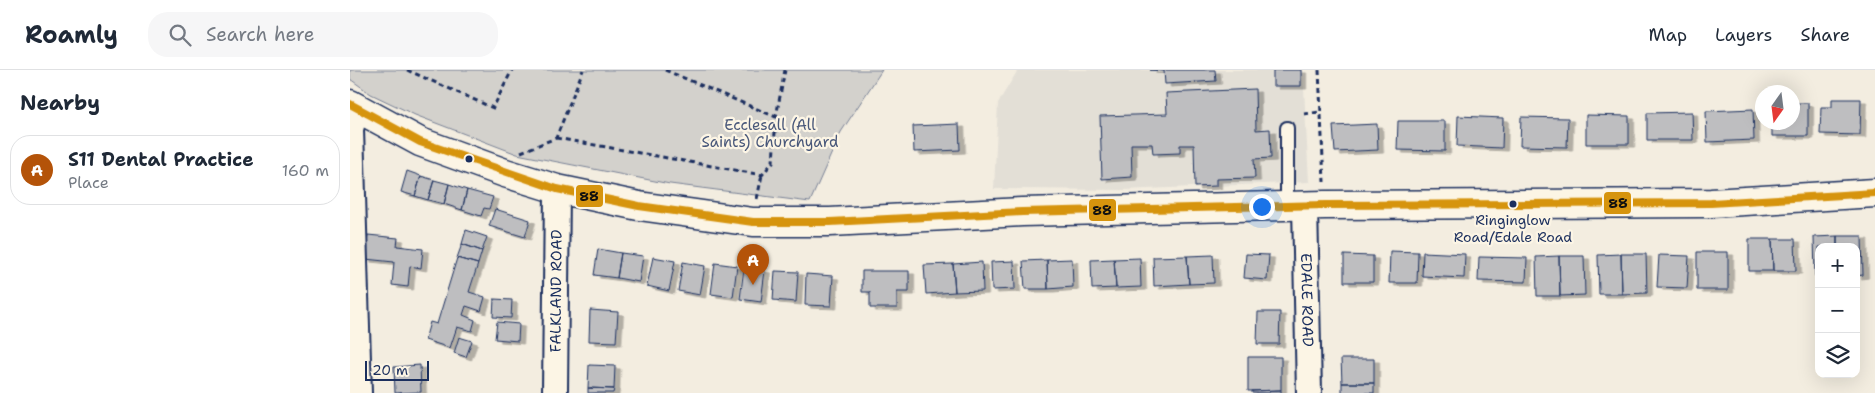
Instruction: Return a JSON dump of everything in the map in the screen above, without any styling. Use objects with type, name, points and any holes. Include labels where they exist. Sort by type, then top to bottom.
[{"type":"street","points":[[359,393],[351,129],[354,106],[420,142],[505,173],[558,189],[639,206],[753,222],[830,222],[1022,212],[1306,206],[1711,203],[1875,193]]},
{"type":"street","name":"FALKLAND ROAD","points":[[555,393],[558,189]]},
{"type":"street","name":"EDALE ROAD","points":[[1306,206],[1310,393]]},
{"type":"lane","points":[[1287,128],[1306,206]]},
{"type":"path","points":[[407,70],[493,108],[512,70]]},
{"type":"path","points":[[556,138],[583,70]]},
{"type":"path","points":[[665,70],[776,117]]},
{"type":"path","points":[[505,173],[517,154],[556,138],[762,175],[773,162],[776,117],[785,70]]},
{"type":"path","points":[[1306,206],[1320,112],[1319,70]]},
{"type":"path","points":[[1304,114],[1320,112]]},
{"type":"shaded area","points":[[1018,70],[1303,70],[1309,182],[1124,190],[994,189],[998,103]]},
{"type":"green space","name":"Ecclesall (All Saints) Churchyard","points":[[350,70],[882,70],[841,132],[810,202],[670,184],[517,154],[415,115],[371,94],[350,79]]},
{"type":"building","points":[[1150,70],[1215,70],[1216,81],[1165,84],[1164,71]]},
{"type":"building","points":[[1273,70],[1301,70],[1301,86],[1273,86]]},
{"type":"building","points":[[1255,89],[1256,130],[1270,129],[1271,158],[1254,159],[1255,178],[1216,179],[1216,186],[1195,187],[1194,145],[1180,145],[1180,153],[1153,154],[1152,144],[1131,144],[1132,177],[1102,179],[1100,116],[1167,114],[1166,93]]},
{"type":"building","points":[[1832,99],[1861,99],[1860,135],[1820,134],[1821,107],[1832,107]]},
{"type":"building","points":[[1800,103],[1808,103],[1808,136],[1772,136],[1772,130],[1800,130]]},
{"type":"building","points":[[1753,109],[1754,140],[1707,142],[1706,111]]},
{"type":"building","points":[[1692,112],[1693,140],[1647,140],[1647,113]]},
{"type":"building","points":[[1586,115],[1629,116],[1629,144],[1586,144]]},
{"type":"building","points":[[1458,116],[1503,118],[1502,148],[1457,146]]},
{"type":"building","points":[[1521,117],[1568,118],[1567,147],[1520,146]]},
{"type":"building","points":[[1398,121],[1445,121],[1445,151],[1397,150]]},
{"type":"building","points":[[959,124],[960,150],[914,152],[913,126]]},
{"type":"building","points":[[1377,124],[1378,150],[1335,152],[1333,126]]},
{"type":"building","points":[[407,171],[421,176],[415,196],[401,192]]},
{"type":"building","points":[[421,176],[434,180],[428,200],[415,196]]},
{"type":"building","points":[[434,180],[449,184],[444,204],[428,200]]},
{"type":"building","points":[[449,184],[467,190],[462,210],[444,204]]},
{"type":"building","points":[[467,190],[493,197],[489,209],[484,208],[481,216],[462,210]]},
{"type":"building","points":[[495,209],[530,220],[525,237],[489,226]]},
{"type":"building","points":[[466,230],[487,237],[482,251],[462,244]]},
{"type":"building","points":[[368,235],[398,238],[397,246],[423,249],[421,268],[410,266],[408,287],[392,285],[394,262],[365,259]]},
{"type":"building","points":[[1837,236],[1837,243],[1815,243],[1815,276],[1814,237]]},
{"type":"building","points":[[1837,236],[1862,236],[1863,275],[1860,275],[1860,243],[1837,243]]},
{"type":"building","points":[[1749,239],[1772,239],[1773,271],[1749,271]]},
{"type":"building","points":[[1772,239],[1795,239],[1796,271],[1773,271]]},
{"type":"building","points":[[462,244],[482,251],[478,264],[457,258]]},
{"type":"building","points":[[598,249],[621,253],[617,278],[594,275]]},
{"type":"building","points":[[1390,251],[1418,252],[1417,283],[1389,283]]},
{"type":"building","points":[[1423,252],[1465,254],[1464,278],[1422,276]]},
{"type":"building","points":[[1697,252],[1728,252],[1728,290],[1697,290]]},
{"type":"building","points":[[621,253],[643,256],[639,282],[617,278]]},
{"type":"building","points":[[1246,254],[1269,255],[1267,280],[1244,278]]},
{"type":"building","points":[[1621,254],[1646,254],[1647,293],[1622,294]]},
{"type":"building","points":[[1621,254],[1622,294],[1599,294],[1598,255]]},
{"type":"building","points":[[1213,255],[1214,283],[1189,284],[1187,256]]},
{"type":"building","points":[[1344,255],[1373,256],[1373,282],[1344,282]]},
{"type":"building","points":[[1659,255],[1689,256],[1687,288],[1657,287]]},
{"type":"building","points":[[1187,256],[1189,284],[1154,286],[1153,257]]},
{"type":"building","points":[[1559,256],[1560,296],[1537,296],[1536,257]]},
{"type":"building","points":[[1559,256],[1584,256],[1585,295],[1560,296]]},
{"type":"building","points":[[653,257],[675,261],[669,291],[647,286]]},
{"type":"building","points":[[1479,257],[1527,258],[1526,282],[1478,281]]},
{"type":"building","points":[[457,258],[478,264],[469,292],[485,297],[481,311],[466,306],[463,315],[475,320],[472,331],[457,327],[450,348],[425,340],[430,322],[437,324]]},
{"type":"building","points":[[1140,258],[1141,287],[1116,288],[1114,259]]},
{"type":"building","points":[[1072,259],[1073,287],[1048,289],[1047,260]]},
{"type":"building","points":[[1114,259],[1116,288],[1092,289],[1091,260]]},
{"type":"building","points":[[1047,260],[1048,289],[1025,289],[1023,261]]},
{"type":"building","points":[[1014,261],[1015,289],[992,290],[991,262]]},
{"type":"building","points":[[683,262],[705,266],[700,295],[678,291]]},
{"type":"building","points":[[982,262],[983,291],[955,292],[953,264]]},
{"type":"building","points":[[715,263],[737,266],[733,297],[711,294]]},
{"type":"building","points":[[953,264],[955,292],[926,294],[924,265]]},
{"type":"building","points":[[744,268],[765,270],[761,302],[740,299]]},
{"type":"building","points":[[775,271],[798,272],[796,302],[773,300]]},
{"type":"building","points":[[862,271],[909,271],[909,292],[897,292],[897,308],[870,308],[870,292],[862,292]]},
{"type":"building","points":[[806,274],[833,276],[831,306],[805,305]]},
{"type":"building","points":[[494,299],[512,300],[511,318],[493,317]]},
{"type":"building","points":[[590,310],[618,312],[616,342],[589,341]]},
{"type":"building","points":[[1258,312],[1280,312],[1279,344],[1257,344]]},
{"type":"building","points":[[497,322],[519,324],[518,341],[495,339]]},
{"type":"building","points":[[459,337],[472,341],[466,357],[454,353]]},
{"type":"building","points":[[1248,357],[1281,357],[1281,390],[1248,391]]},
{"type":"building","points":[[1341,359],[1374,359],[1374,383],[1342,383]]},
{"type":"building","points":[[420,365],[421,392],[395,393],[394,367]]},
{"type":"building","points":[[589,365],[615,366],[614,389],[588,388]]},
{"type":"building","points":[[1342,383],[1374,383],[1374,393],[1342,393]]},
{"type":"building","points":[[588,388],[614,389],[613,393],[588,393]]},
{"type":"building","points":[[1281,390],[1281,393],[1252,393],[1252,391]]},
{"type":"transit line","name":"88","points":[[350,104],[420,142],[557,189],[639,206],[753,222],[830,222],[1022,212],[1325,205],[1711,203],[1875,193]]},
{"type":"place","name":"Ringinglow Road/Edale Road","points":[[1513,204]]},
{"type":"place","name":"S11 Dental Practice","points":[[753,285]]}]
